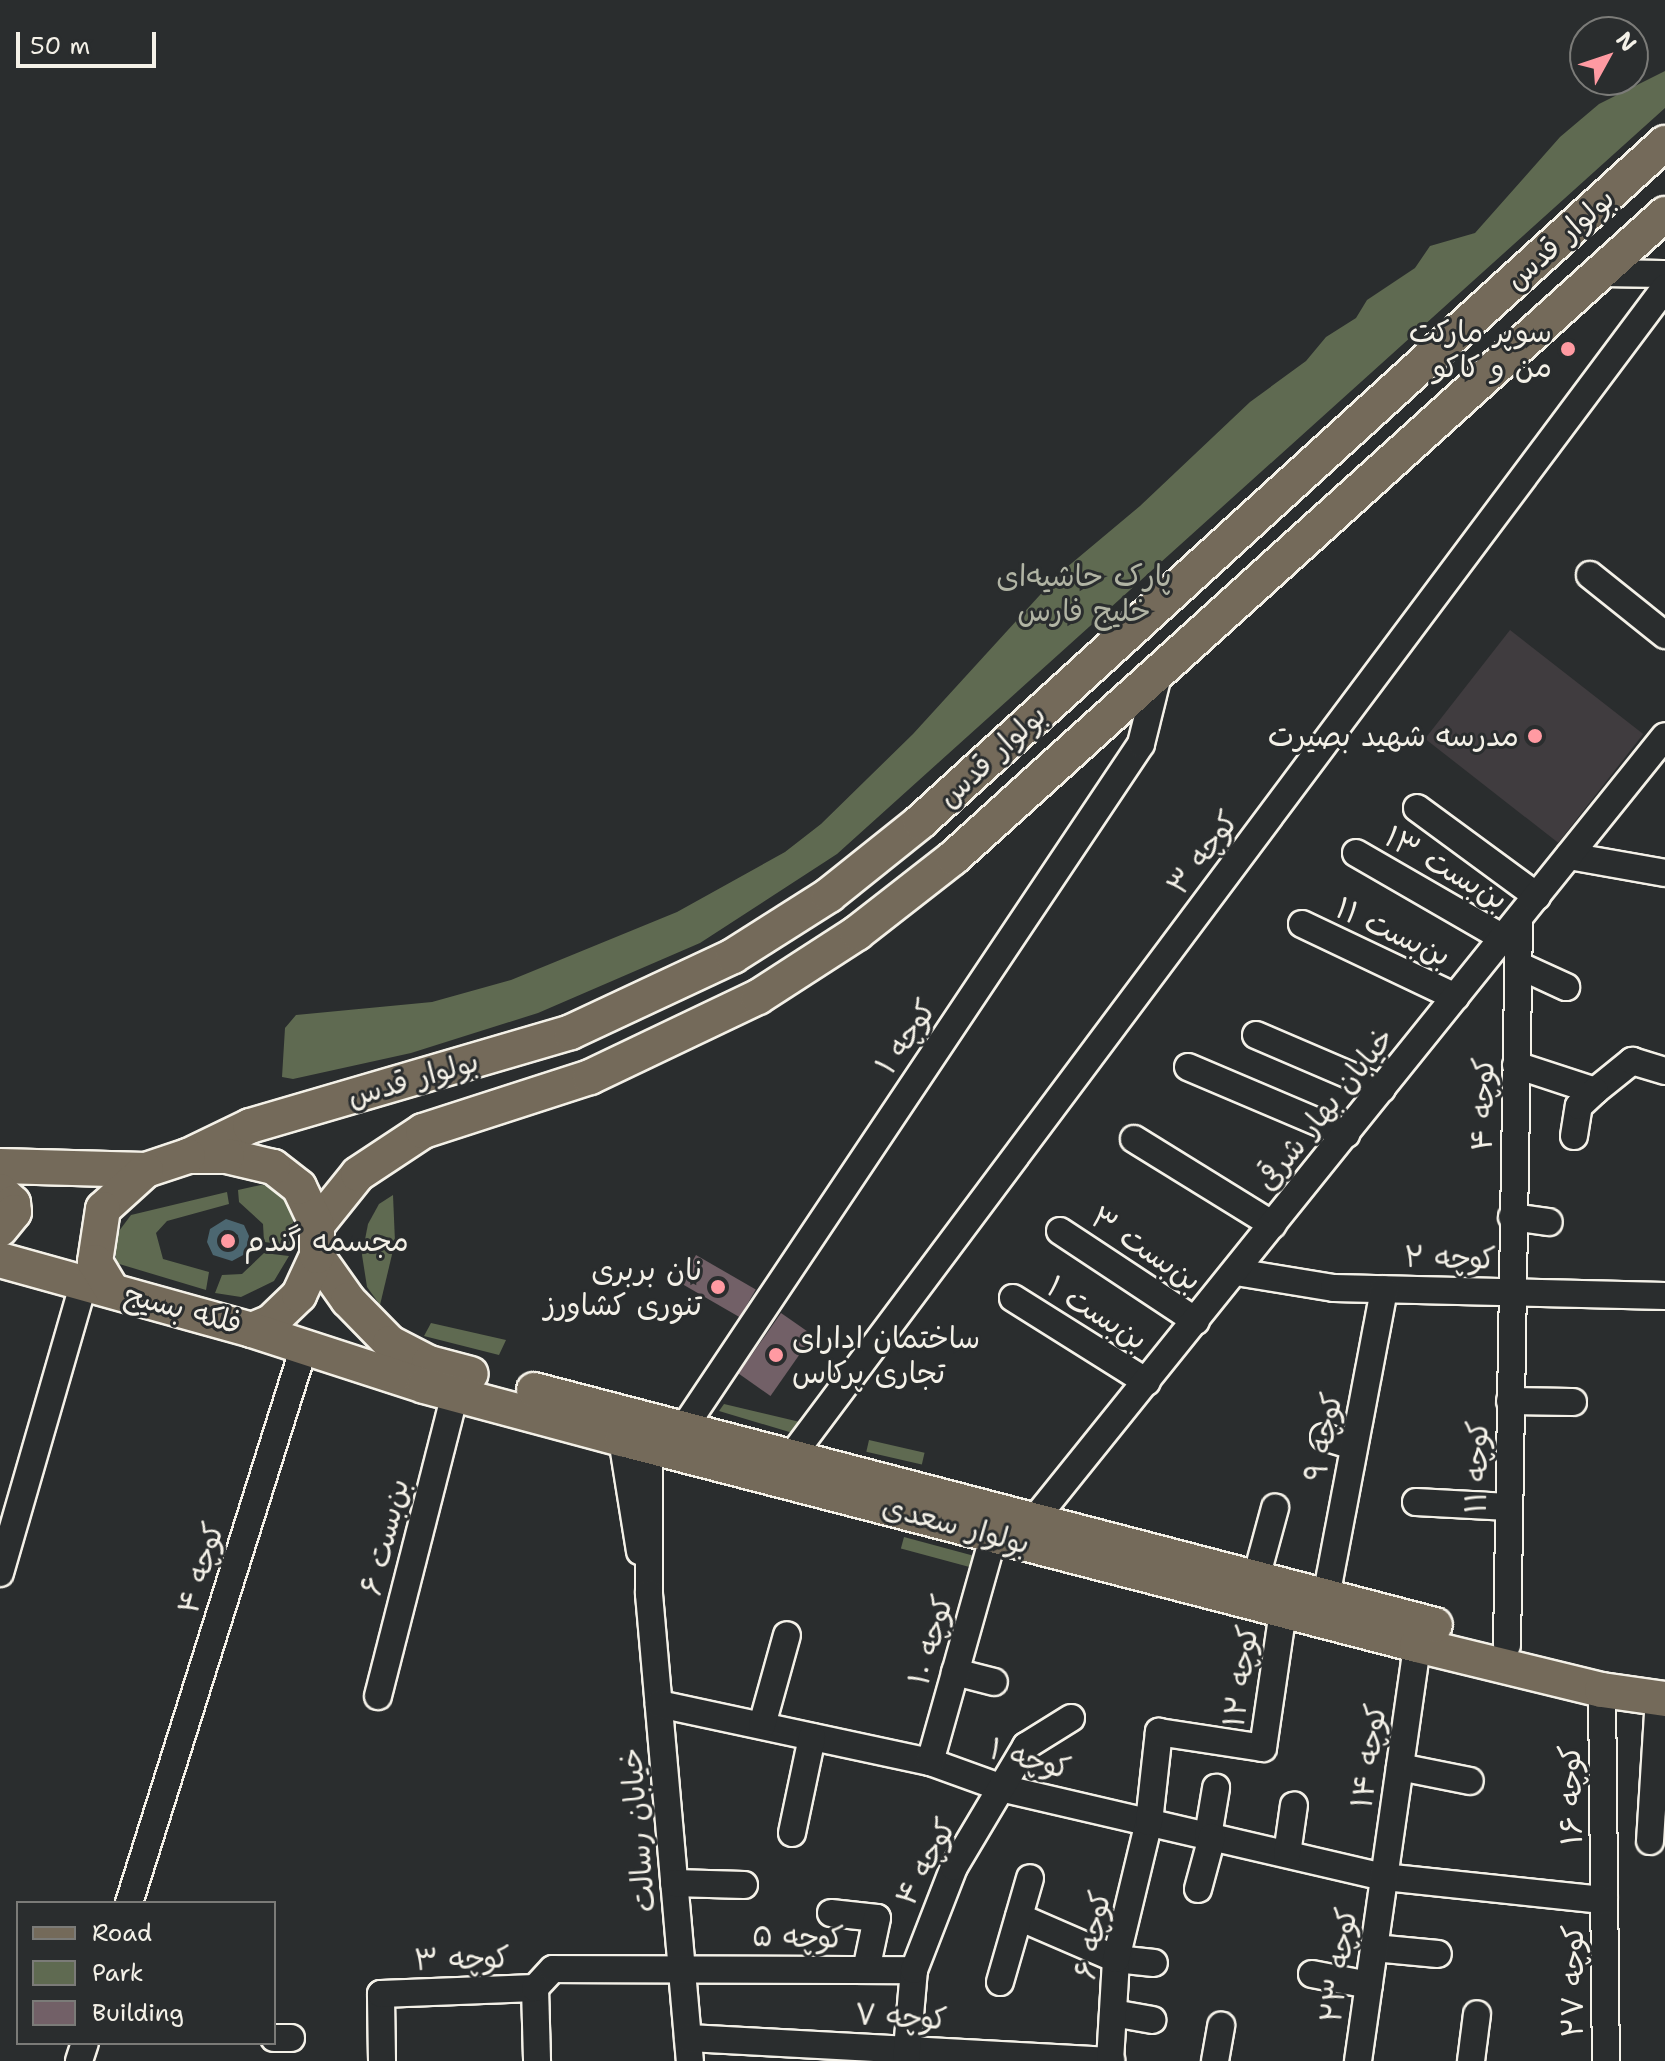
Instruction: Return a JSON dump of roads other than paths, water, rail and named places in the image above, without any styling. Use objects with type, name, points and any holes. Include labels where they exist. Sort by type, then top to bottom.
[{"type":"main road","name":"بولوار قدس","points":[[188,1156],[250,1126],[571,1032],[733,956],[829,895],[920,822],[1665,143]]},
{"type":"main road","name":"بولوار قدس","points":[[317,1240],[358,1174],[423,1131],[590,1077],[758,997],[857,933],[953,858],[1665,214]]},
{"type":"main road","name":"فلکه بسیج","points":[[188,1156],[227,1156],[273,1167],[299,1187],[317,1240],[299,1295],[271,1322],[252,1330],[97,1286],[95,1262],[103,1209],[146,1170],[188,1156]]},
{"type":"main road","points":[[0,1166],[146,1170]]},
{"type":"main road","points":[[0,1191],[13,1203],[14,1212],[0,1229]]},
{"type":"main road","name":"بولوار سعدی","points":[[317,1240],[348,1300],[390,1343],[429,1363],[1256,1578],[1600,1670],[1663,1692]]},
{"type":"main road","points":[[0,1260],[97,1286]]},
{"type":"main road","name":"بولوار سعدی","points":[[252,1330],[455,1394],[1283,1611],[1602,1690],[1663,1692]]},
{"type":"street","points":[[1600,273],[1665,274]]},
{"type":"street","name":"کوچه ۳","points":[[791,1457],[1665,288]]},
{"type":"street","points":[[1590,575],[1665,635]]},
{"type":"street","name":"کوچه ۱","points":[[683,1429],[1141,744],[1159,671]]},
{"type":"street","name":"خیابان بهار شرقی","points":[[1034,1520],[1569,856],[1661,747]]},
{"type":"street","points":[[1417,808],[1537,896]]},
{"type":"street","name":"بن‌بست ۱۳","points":[[1356,853],[1511,928]]},
{"type":"street","points":[[1569,856],[1665,873]]},
{"type":"street","name":"بن‌بست ۱۱","points":[[1302,924],[1456,997]]},
{"type":"street","name":"کوچه ۴","points":[[1511,928],[1518,965],[1511,1291]]},
{"type":"street","points":[[1518,965],[1566,987]]},
{"type":"street","points":[[1256,1035],[1382,1089]]},
{"type":"street","points":[[1574,1136],[1579,1106],[1632,1061],[1665,1071]]},
{"type":"street","points":[[1516,1065],[1595,1091]]},
{"type":"street","points":[[1188,1067],[1346,1134]]},
{"type":"street","points":[[1134,1139],[1273,1225]]},
{"type":"street","points":[[1512,1217],[1549,1222]]},
{"type":"street","name":"بن‌بست ۳","points":[[1060,1231],[1196,1321]]},
{"type":"street","name":"کوچه ۲","points":[[1236,1272],[1334,1288],[1665,1296]]},
{"type":"street","points":[[0,1573],[97,1286]]},
{"type":"street","name":"کوچه ۹","points":[[1326,1597],[1384,1289]]},
{"type":"street","name":"کوچه ۱۱","points":[[1507,1645],[1511,1291]]},
{"type":"street","name":"بن‌بست ۱","points":[[1013,1298],[1147,1382]]},
{"type":"street","name":"کوچه ۴","points":[[130,1901],[304,1347]]},
{"type":"street","name":"بن‌بست ۶","points":[[378,1696],[455,1394]]},
{"type":"street","points":[[1510,1401],[1573,1402]]},
{"type":"street","points":[[1324,1437],[1354,1446]]},
{"type":"street","name":"خیابان رسالت","points":[[635,1442],[630,1512],[649,1594],[689,2049]]},
{"type":"street","points":[[1416,1502],[1509,1507]]},
{"type":"street","points":[[1256,1578],[1275,1508]]},
{"type":"street","name":"کوچه ۱۰","points":[[930,1762],[994,1534]]},
{"type":"street","name":"کوچه ۱۲","points":[[1149,1822],[1159,1732],[1263,1748],[1283,1611]]},
{"type":"street","points":[[762,1725],[787,1635]]},
{"type":"street","name":"کوچه ۱۴","points":[[1384,1877],[1417,1645]]},
{"type":"street","points":[[955,1672],[994,1682]]},
{"type":"street","name":"کوچه ۱۶","points":[[1602,1690],[1604,1900]]},
{"type":"street","points":[[1650,1841],[1663,1692]]},
{"type":"street","name":"کوچه ۱","points":[[659,1704],[930,1762],[1005,1789],[1384,1877],[1604,1900]]},
{"type":"street","name":"کوچه ۴","points":[[907,2055],[914,1970],[954,1867],[1005,1789],[1026,1746],[1071,1718]]},
{"type":"street","points":[[792,1833],[812,1737]]},
{"type":"street","points":[[1400,1767],[1470,1781]]},
{"type":"street","points":[[1198,1889],[1210,1836],[1216,1788]]},
{"type":"street","points":[[1287,1854],[1294,1805]]},
{"type":"street","name":"کوچه ۶","points":[[1110,2061],[1116,1959],[1149,1822]]},
{"type":"street","name":"کوچه ۲۳","points":[[1358,2061],[1384,1877]]},
{"type":"street","points":[[1000,1982],[1030,1878]]},
{"type":"street","points":[[674,1883],[744,1885]]},
{"type":"street","name":"کوچه ۲۷","points":[[1604,1900],[1606,2061]]},
{"type":"street","points":[[831,1913],[877,1918],[866,1970]]},
{"type":"street","points":[[1019,1917],[1116,1959],[1154,1963]]},
{"type":"street","points":[[1374,1948],[1438,1954]]},
{"type":"street","name":"کوچه ۳","points":[[382,2061],[381,1994],[535,1988],[553,1969],[682,1968]]},
{"type":"street","name":"کوچه ۵","points":[[682,1968],[914,1970]]},
{"type":"street","points":[[1312,1974],[1369,1985]]},
{"type":"street","points":[[535,1988],[537,2061]]},
{"type":"street","points":[[1113,2013],[1152,2020]]},
{"type":"street","points":[[1471,2061],[1477,2014]]},
{"type":"street","points":[[1215,2061],[1221,2026]]},
{"type":"street","name":"کوچه ۷","points":[[689,2049],[1110,2061]]},
{"type":"water","points":[[226,1219],[244,1225],[249,1236],[245,1254],[232,1261],[213,1255],[207,1242],[210,1229]],"holes":[[[224,1230],[238,1235],[234,1250],[218,1245]]]},
{"type":"place","name":"سوپر مارکت من و کاکو","points":[[1568,349]]},
{"type":"place","name":"مدرسه شهید بصیرت","points":[[1535,736]]},
{"type":"place","name":"مجسمه گندم","points":[[228,1241]]},
{"type":"place","name":"نان بربری تنوری کشاورز","points":[[718,1287]]},
{"type":"place","name":"ساختمان ادارای تجاری پرکاس","points":[[776,1355]]},
{"type":"park label","name":"پارک حاشیه‌ای خلیج فارس","points":[[1084,593]]}]
